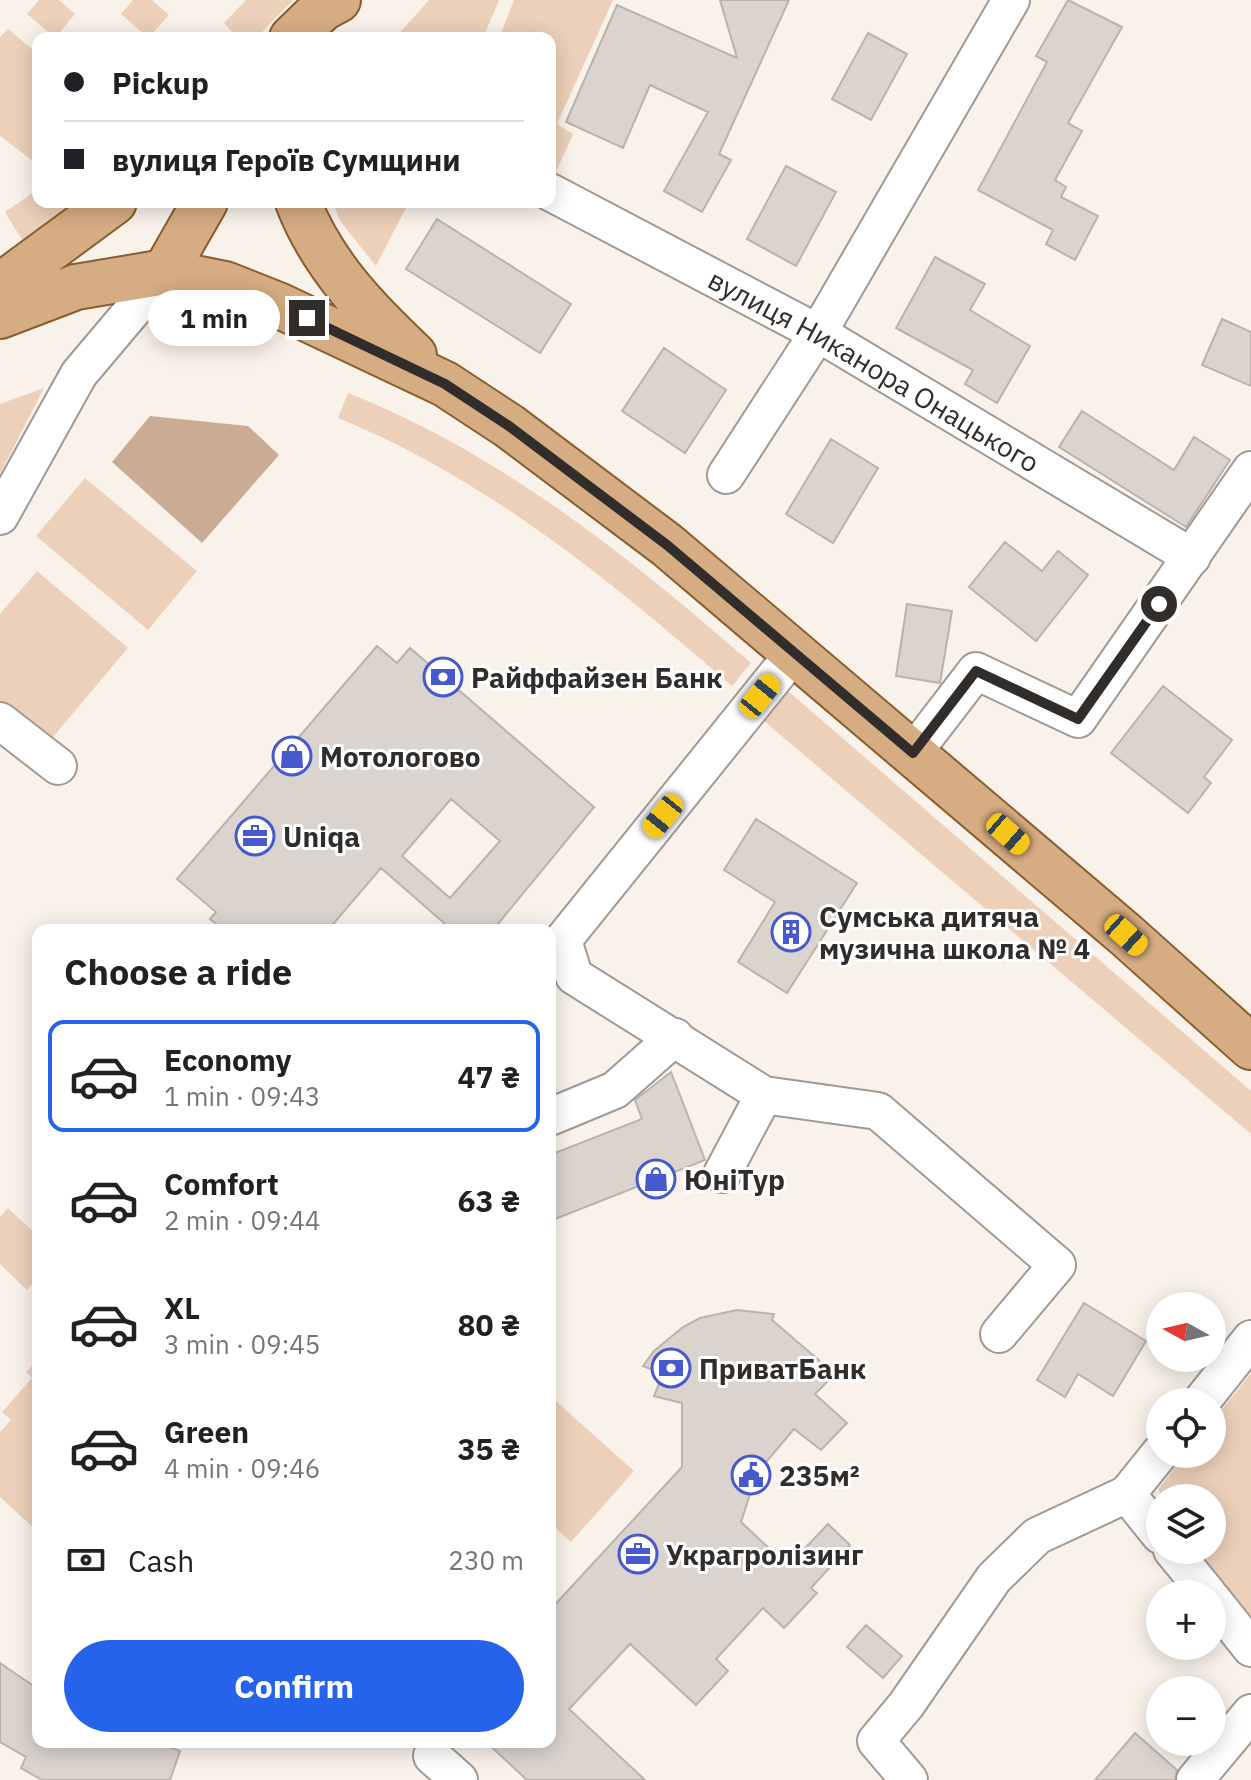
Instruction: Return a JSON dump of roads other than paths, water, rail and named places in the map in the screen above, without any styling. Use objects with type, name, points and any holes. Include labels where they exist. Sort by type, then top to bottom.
[{"type":"main road","points":[[298,32],[323,8],[338,0]]},
{"type":"main road","points":[[321,32],[353,0]]},
{"type":"main road","points":[[340,32],[353,0]]},
{"type":"main road","points":[[0,286],[106,208]]},
{"type":"main road","points":[[165,272],[202,208]]},
{"type":"main road","points":[[300,208],[310,235],[340,279],[379,323],[445,384]]},
{"type":"main road","points":[[0,316],[76,287],[165,272],[225,284],[278,305],[445,384],[509,426],[667,545],[913,753],[1251,1047]]},
{"type":"street","points":[[726,475],[818,333],[1011,0]]},
{"type":"street","name":"вулиця Никанора Онацького","points":[[556,195],[818,333],[1192,557]]},
{"type":"street","points":[[0,516],[79,374],[165,272]]},
{"type":"street","points":[[913,753],[976,671],[1078,719],[1251,470]]},
{"type":"street","points":[[795,652],[563,940],[574,976],[764,1095],[878,1111],[1057,1265],[999,1334]]},
{"type":"street","points":[[0,721],[58,766]]},
{"type":"street","points":[[556,1115],[615,1090],[675,1037]]},
{"type":"street","points":[[722,1174],[764,1095]]},
{"type":"street","points":[[1212,1388],[1251,1339]]},
{"type":"street","points":[[909,1780],[876,1741],[906,1705],[994,1578],[1037,1536],[1127,1494],[1148,1468]]},
{"type":"street","points":[[1127,1494],[1146,1518]]},
{"type":"street","points":[[1183,1564],[1197,1580]]},
{"type":"street","points":[[1226,1617],[1251,1648]]},
{"type":"street","points":[[1195,1780],[1251,1713]]},
{"type":"street","points":[[432,1756],[459,1780]]},
{"type":"place","name":"Райффайзен Банк","points":[[443,677]]},
{"type":"place","name":"Мотологово","points":[[292,756]]},
{"type":"place","name":"Uniqa","points":[[255,836]]},
{"type":"place","name":"Сумська дитяча музична школа № 4","points":[[791,932]]},
{"type":"place","name":"ЮніТур","points":[[656,1179]]},
{"type":"place","name":"ПриватБанк","points":[[671,1368]]},
{"type":"place","name":"235м²","points":[[751,1475]]},
{"type":"place","name":"Украгролізинг","points":[[638,1554]]}]
